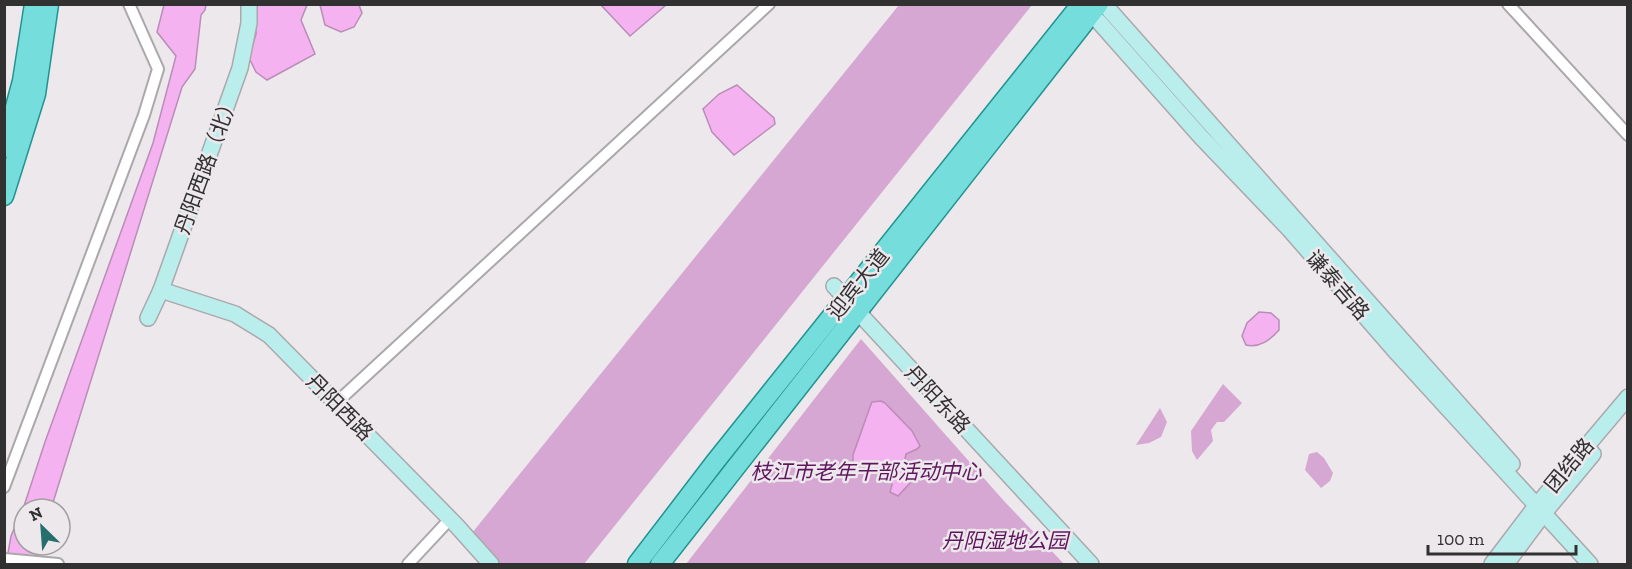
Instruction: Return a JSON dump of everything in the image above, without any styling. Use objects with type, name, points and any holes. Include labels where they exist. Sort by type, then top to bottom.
[{"type":"main road","points":[[4,148],[22,81],[34,4]]},
{"type":"main road","points":[[4,196],[36,94],[49,4]]},
{"type":"main road","name":"迎宾大道","points":[[637,564],[715,462],[846,299],[1093,6]]},
{"type":"main road","name":"迎宾大道","points":[[660,564],[846,299]]},
{"type":"street","points":[[4,487],[144,115],[158,69],[129,4]]},
{"type":"street","name":"丹阳西路（北）","points":[[148,318],[161,290],[240,68],[249,24],[249,4]]},
{"type":"street","points":[[336,403],[769,4]]},
{"type":"street","points":[[1508,4],[1628,135]]},
{"type":"street","name":"谦泰吉路","points":[[1093,6],[1201,137],[1290,230],[1397,352],[1543,505],[1603,564]]},
{"type":"street","name":"丹阳西路","points":[[161,290],[235,314],[269,335],[450,519],[491,564]]},
{"type":"street","name":"丹阳东路","points":[[846,299],[1091,564]]},
{"type":"street","name":"团结路","points":[[1506,564],[1543,505],[1628,397]]},
{"type":"street","name":"团结路","points":[[1492,564],[1628,411]]},
{"type":"street","name":"谦泰吉路","points":[[1543,505],[1590,564]]},
{"type":"street","points":[[408,564],[450,519]]},
{"type":"street","points":[[4,559],[58,564]]},
{"type":"green space","points":[[899,5],[1032,5],[584,564],[499,564],[472,533]]},
{"type":"green space","name":"枝江市老年干部活动中心","points":[[861,339],[1004,501],[1064,564],[686,564]]},
{"type":"green space","points":[[1223,384],[1242,403],[1224,422],[1217,422],[1211,430],[1213,441],[1197,460],[1192,451],[1191,431]]},
{"type":"green space","points":[[1160,408],[1167,422],[1161,437],[1149,443],[1136,445]]},
{"type":"green space","points":[[1317,452],[1324,458],[1333,473],[1330,481],[1321,488],[1305,470],[1309,454]]},
{"type":"shaded area","points":[[164,5],[206,5],[201,15],[195,69],[182,87],[55,497],[27,497],[153,143],[176,56],[157,32]]},
{"type":"shaded area","points":[[255,5],[307,5],[301,20],[315,54],[267,80],[256,72],[249,58],[256,34]]},
{"type":"shaded area","points":[[320,5],[359,5],[362,13],[354,27],[341,32],[325,25]]},
{"type":"shaded area","points":[[601,5],[666,5],[630,36]]},
{"type":"shaded area","points":[[737,85],[774,118],[775,124],[734,155],[712,132],[703,109],[719,94]]},
{"type":"shaded area","points":[[1259,312],[1271,313],[1279,320],[1279,330],[1264,342],[1251,346],[1246,345],[1242,336],[1247,323]]},
{"type":"shaded area","points":[[881,401],[912,431],[920,446],[906,454],[904,463],[911,482],[898,496],[890,492],[892,485],[890,476],[853,464],[853,455],[872,402]]},
{"type":"shaded area","points":[[12,534],[12,557],[36,557],[34,564],[6,564]]},
{"type":"park label","name":"丹阳湿地公园","points":[[1005,540]]}]
